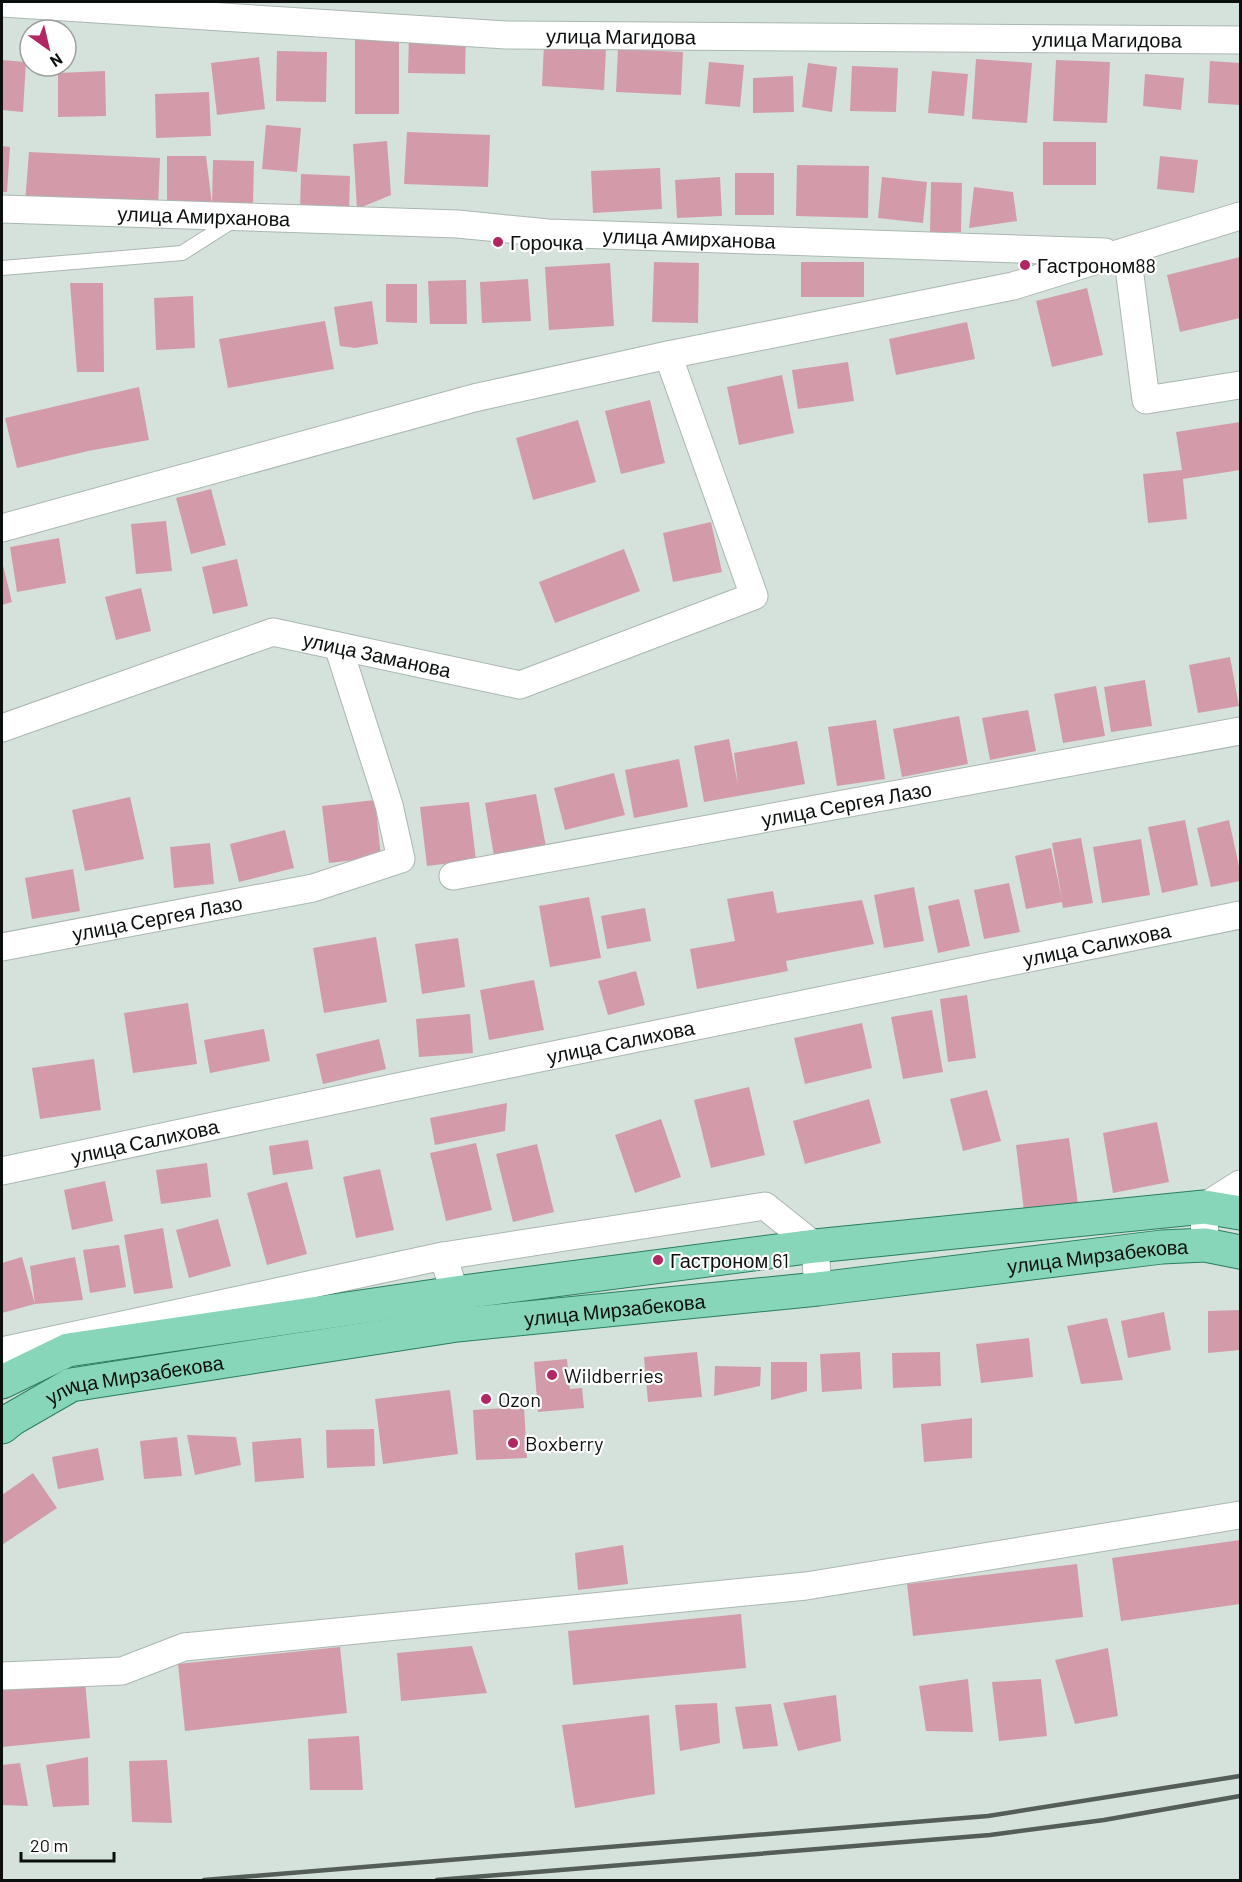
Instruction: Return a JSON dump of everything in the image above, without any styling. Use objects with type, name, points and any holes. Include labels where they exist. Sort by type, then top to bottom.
[{"type":"main road","name":"улица Мирзабекова","points":[[2,1382],[68,1350],[455,1293],[815,1246],[1204,1207],[1240,1213]]},
{"type":"main road","name":"улица Мирзабекова","points":[[2,1427],[71,1385],[457,1325],[818,1289],[1162,1247],[1205,1245],[1240,1251]]},
{"type":"street","name":"улица Магидова","points":[[2,3],[214,9],[506,35],[1240,40]]},
{"type":"street","name":"улица Амирханова","points":[[2,209],[458,224],[548,233],[1127,252]]},
{"type":"street","points":[[2,528],[474,398],[668,355],[1013,286],[1240,216]]},
{"type":"street","points":[[1127,252],[1146,400],[1240,385]]},
{"type":"street","name":"улица Заманова","points":[[2,728],[273,632],[520,685],[754,596],[668,355]]},
{"type":"street","name":"улица Сергея Лазо","points":[[2,947],[313,888],[401,859],[389,805],[338,646]]},
{"type":"street","name":"улица Сергея Лазо","points":[[453,876],[1240,730]]},
{"type":"street","name":"улица Салихова","points":[[2,1171],[407,1085],[1240,915]]},
{"type":"street","points":[[1205,1245],[1204,1207],[1240,1184]]},
{"type":"street","points":[[2,1351],[443,1256],[765,1206],[815,1246],[818,1289]]},
{"type":"street","points":[[443,1256],[455,1293],[457,1325]]},
{"type":"street","points":[[2,1676],[123,1671],[184,1647],[806,1586],[1240,1515]]},
{"type":"lane","points":[[2,268],[182,253],[238,217]]},
{"type":"building","points":[[409,33],[466,34],[465,74],[408,73]]},
{"type":"building","points":[[355,34],[399,34],[399,114],[355,114]]},
{"type":"building","points":[[544,44],[606,48],[604,90],[542,86]]},
{"type":"building","points":[[618,49],[683,52],[681,95],[616,92]]},
{"type":"building","points":[[277,51],[327,52],[326,102],[276,101]]},
{"type":"building","points":[[259,57],[265,109],[217,115],[211,63]]},
{"type":"building","points":[[976,59],[1032,63],[1027,123],[972,119]]},
{"type":"building","points":[[2,60],[18,61],[18,78],[25,78],[23,112],[2,110]]},
{"type":"building","points":[[1056,60],[1110,62],[1107,123],[1053,121]]},
{"type":"building","points":[[1210,61],[1240,63],[1240,105],[1208,103]]},
{"type":"building","points":[[709,62],[744,65],[740,107],[705,104]]},
{"type":"building","points":[[808,63],[837,67],[832,112],[802,107]]},
{"type":"building","points":[[852,66],[898,68],[896,112],[850,111]]},
{"type":"building","points":[[105,71],[106,116],[58,117],[58,78],[78,78],[78,72]]},
{"type":"building","points":[[932,71],[968,74],[964,116],[928,113]]},
{"type":"building","points":[[1145,74],[1184,78],[1181,110],[1143,106]]},
{"type":"building","points":[[793,76],[794,112],[753,113],[753,78]]},
{"type":"building","points":[[209,92],[211,136],[156,138],[155,94]]},
{"type":"building","points":[[266,125],[301,128],[297,172],[262,169]]},
{"type":"building","points":[[407,132],[490,135],[488,187],[404,184]]},
{"type":"building","points":[[387,141],[391,195],[357,209],[353,144]]},
{"type":"building","points":[[1043,142],[1096,142],[1096,185],[1043,185]]},
{"type":"building","points":[[2,146],[10,147],[7,192],[2,192]]},
{"type":"building","points":[[29,152],[160,158],[158,209],[25,203]]},
{"type":"building","points":[[167,156],[206,156],[212,204],[213,160],[254,161],[253,205],[167,209]]},
{"type":"building","points":[[1160,156],[1198,160],[1194,193],[1157,189]]},
{"type":"building","points":[[797,165],[869,166],[868,218],[796,216]]},
{"type":"building","points":[[660,168],[662,209],[593,213],[591,171]]},
{"type":"building","points":[[735,173],[774,173],[774,215],[735,215]]},
{"type":"building","points":[[301,174],[350,176],[349,213],[300,212]]},
{"type":"building","points":[[720,177],[722,216],[677,218],[675,180]]},
{"type":"building","points":[[882,177],[927,182],[923,223],[878,218]]},
{"type":"building","points":[[931,182],[962,183],[961,232],[930,232]]},
{"type":"building","points":[[974,187],[1013,192],[1017,221],[969,228]]},
{"type":"building","points":[[1240,257],[1240,318],[1180,332],[1167,275]]},
{"type":"building","points":[[654,262],[699,263],[698,323],[652,322]]},
{"type":"building","points":[[801,262],[864,262],[864,297],[801,297]]},
{"type":"building","points":[[610,263],[614,326],[549,330],[545,267]]},
{"type":"building","points":[[528,279],[531,321],[482,323],[480,282]]},
{"type":"building","points":[[466,280],[467,324],[430,324],[428,281]]},
{"type":"building","points":[[70,283],[103,283],[104,372],[77,372]]},
{"type":"building","points":[[386,284],[417,284],[417,323],[386,322]]},
{"type":"building","points":[[1087,288],[1103,355],[1052,367],[1036,301]]},
{"type":"building","points":[[193,296],[195,348],[156,350],[154,298]]},
{"type":"building","points":[[372,301],[378,344],[355,348],[340,346],[334,307]]},
{"type":"building","points":[[325,321],[334,369],[228,388],[219,339]]},
{"type":"building","points":[[967,322],[975,359],[896,375],[889,339]]},
{"type":"building","points":[[848,362],[854,401],[798,409],[792,370]]},
{"type":"building","points":[[782,375],[794,433],[739,445],[727,387]]},
{"type":"building","points":[[139,387],[149,440],[88,451],[17,468],[5,418]]},
{"type":"building","points":[[650,400],[665,463],[621,474],[605,411]]},
{"type":"building","points":[[578,420],[596,482],[533,500],[516,438]]},
{"type":"building","points":[[1240,422],[1240,470],[1183,479],[1187,519],[1148,523],[1143,474],[1182,470],[1176,432]]},
{"type":"building","points":[[211,489],[226,545],[191,554],[176,498]]},
{"type":"building","points":[[166,521],[172,571],[136,574],[131,524]]},
{"type":"building","points":[[711,522],[722,572],[673,582],[663,533]]},
{"type":"building","points":[[59,538],[66,583],[17,592],[10,547]]},
{"type":"building","points":[[624,549],[640,591],[555,623],[539,582]]},
{"type":"building","points":[[237,559],[248,606],[213,614],[202,567]]},
{"type":"building","points":[[2,561],[12,602],[2,605]]},
{"type":"building","points":[[141,588],[151,631],[116,640],[105,597]]},
{"type":"building","points":[[1230,657],[1239,706],[1198,713],[1189,665]]},
{"type":"building","points":[[1145,680],[1152,726],[1111,732],[1104,687]]},
{"type":"building","points":[[1096,686],[1105,736],[1063,743],[1054,694]]},
{"type":"building","points":[[1028,710],[1036,751],[990,760],[982,718]]},
{"type":"building","points":[[959,716],[968,764],[902,777],[893,729]]},
{"type":"building","points":[[876,720],[885,779],[837,786],[828,727]]},
{"type":"building","points":[[729,739],[738,784],[734,753],[797,741],[805,784],[704,802],[694,746]]},
{"type":"building","points":[[679,759],[688,807],[634,818],[625,770]]},
{"type":"building","points":[[614,773],[625,815],[565,830],[554,788]]},
{"type":"building","points":[[536,794],[547,852],[495,862],[485,803]]},
{"type":"building","points":[[130,797],[144,859],[85,871],[72,810]]},
{"type":"building","points":[[375,800],[381,857],[329,863],[322,806]]},
{"type":"building","points":[[469,802],[476,860],[427,866],[420,807]]},
{"type":"building","points":[[1185,820],[1198,885],[1162,893],[1148,827]]},
{"type":"building","points":[[1229,820],[1240,881],[1211,887],[1197,828]]},
{"type":"building","points":[[285,830],[294,868],[239,882],[230,844]]},
{"type":"building","points":[[1081,838],[1093,903],[1063,908],[1062,902],[1026,909],[1015,856],[1051,848],[1062,899],[1052,843]]},
{"type":"building","points":[[1141,839],[1150,895],[1102,903],[1093,847]]},
{"type":"building","points":[[210,843],[214,884],[174,888],[170,847]]},
{"type":"building","points":[[73,869],[80,911],[32,919],[25,878]]},
{"type":"building","points":[[1009,883],[1020,932],[984,939],[974,890]]},
{"type":"building","points":[[914,887],[924,941],[884,948],[874,895]]},
{"type":"building","points":[[773,891],[777,913],[862,900],[874,944],[786,961],[788,971],[697,989],[690,949],[735,941],[727,899]]},
{"type":"building","points":[[589,897],[601,958],[550,967],[539,906]]},
{"type":"building","points":[[959,899],[970,946],[938,953],[928,906]]},
{"type":"building","points":[[645,908],[651,941],[607,949],[601,916]]},
{"type":"building","points":[[376,937],[387,1002],[324,1013],[313,948]]},
{"type":"building","points":[[458,938],[465,987],[422,994],[415,944]]},
{"type":"building","points":[[636,971],[645,1005],[608,1015],[598,981]]},
{"type":"building","points":[[534,980],[544,1030],[489,1040],[480,990]]},
{"type":"building","points":[[967,995],[976,1058],[948,1062],[940,999]]},
{"type":"building","points":[[188,1003],[197,1064],[133,1073],[124,1013]]},
{"type":"building","points":[[932,1010],[943,1072],[903,1079],[891,1017]]},
{"type":"building","points":[[470,1014],[473,1053],[419,1057],[416,1019]]},
{"type":"building","points":[[862,1023],[872,1068],[805,1084],[794,1038]]},
{"type":"building","points":[[264,1029],[270,1061],[210,1073],[204,1040]]},
{"type":"building","points":[[379,1039],[386,1069],[323,1084],[316,1054]]},
{"type":"building","points":[[94,1059],[101,1110],[40,1119],[32,1068]]},
{"type":"building","points":[[749,1087],[765,1155],[711,1168],[694,1100]]},
{"type":"building","points":[[987,1090],[1001,1141],[963,1151],[950,1099]]},
{"type":"building","points":[[869,1099],[881,1143],[805,1164],[793,1121]]},
{"type":"building","points":[[507,1103],[505,1131],[435,1145],[430,1118]]},
{"type":"building","points":[[661,1119],[681,1177],[635,1193],[615,1135]]},
{"type":"building","points":[[1157,1122],[1169,1182],[1113,1193],[1103,1133]]},
{"type":"building","points":[[1069,1138],[1078,1204],[1024,1211],[1016,1145]]},
{"type":"building","points":[[308,1140],[313,1169],[273,1175],[269,1146]]},
{"type":"building","points":[[476,1143],[492,1210],[446,1221],[430,1153]]},
{"type":"building","points":[[537,1144],[554,1212],[513,1222],[496,1154]]},
{"type":"building","points":[[207,1163],[211,1197],[161,1204],[156,1170]]},
{"type":"building","points":[[380,1169],[394,1230],[356,1238],[343,1177]]},
{"type":"building","points":[[105,1181],[113,1221],[72,1230],[64,1190]]},
{"type":"building","points":[[287,1182],[307,1254],[267,1265],[247,1193]]},
{"type":"building","points":[[218,1219],[231,1266],[189,1278],[176,1230]]},
{"type":"building","points":[[163,1228],[173,1288],[134,1294],[124,1235]]},
{"type":"building","points":[[119,1245],[126,1287],[90,1293],[83,1250]]},
{"type":"building","points":[[22,1257],[35,1304],[2,1313],[2,1263]]},
{"type":"building","points":[[75,1257],[83,1300],[35,1304],[30,1266]]},
{"type":"building","points":[[1240,1310],[1240,1350],[1208,1353],[1208,1311]]},
{"type":"building","points":[[1164,1312],[1171,1350],[1128,1358],[1121,1321]]},
{"type":"building","points":[[1107,1318],[1123,1380],[1081,1384],[1067,1326]]},
{"type":"building","points":[[1029,1338],[1033,1377],[981,1383],[976,1344]]},
{"type":"building","points":[[697,1352],[702,1397],[648,1402],[644,1357]]},
{"type":"building","points":[[860,1352],[862,1389],[822,1392],[820,1354]]},
{"type":"building","points":[[940,1352],[941,1386],[893,1388],[892,1353]]},
{"type":"building","name":"Wildberries","points":[[567,1359],[570,1389],[582,1388],[584,1408],[538,1412],[534,1362]]},
{"type":"building","points":[[771,1362],[807,1362],[807,1391],[771,1400]]},
{"type":"building","points":[[715,1366],[761,1367],[760,1386],[714,1396]]},
{"type":"building","points":[[450,1390],[458,1454],[383,1464],[375,1399]]},
{"type":"building","points":[[524,1407],[527,1458],[476,1460],[473,1410]]},
{"type":"building","points":[[972,1418],[972,1458],[924,1462],[921,1424]]},
{"type":"building","points":[[374,1429],[375,1466],[327,1468],[326,1430]]},
{"type":"building","points":[[187,1435],[236,1437],[241,1465],[195,1475]]},
{"type":"building","points":[[177,1437],[182,1476],[144,1479],[140,1441]]},
{"type":"building","points":[[301,1438],[304,1478],[255,1482],[252,1442]]},
{"type":"building","points":[[98,1448],[104,1480],[58,1489],[52,1457]]},
{"type":"building","points":[[33,1473],[57,1508],[2,1545],[2,1495]]},
{"type":"building","points":[[1240,1540],[1240,1604],[1121,1621],[1112,1558]]},
{"type":"building","points":[[623,1545],[628,1584],[578,1590],[575,1553]]},
{"type":"building","points":[[1077,1564],[1083,1617],[913,1636],[907,1584]]},
{"type":"building","points":[[741,1614],[746,1668],[573,1685],[568,1631]]},
{"type":"building","points":[[472,1646],[487,1693],[401,1701],[397,1653]]},
{"type":"building","points":[[340,1647],[347,1713],[185,1731],[178,1664]]},
{"type":"building","points":[[1108,1648],[1118,1716],[1075,1724],[1055,1660]]},
{"type":"building","points":[[968,1679],[973,1732],[926,1731],[919,1686]]},
{"type":"building","points":[[1041,1679],[1047,1736],[999,1741],[992,1682]]},
{"type":"building","points":[[85,1681],[90,1738],[2,1747],[2,1689]]},
{"type":"building","points":[[836,1695],[841,1741],[798,1751],[783,1703]]},
{"type":"building","points":[[717,1703],[720,1743],[680,1751],[675,1705]]},
{"type":"building","points":[[771,1704],[778,1746],[743,1749],[735,1707]]},
{"type":"building","points":[[649,1715],[655,1794],[575,1808],[562,1725]]},
{"type":"building","points":[[359,1736],[363,1790],[310,1790],[308,1739]]},
{"type":"building","points":[[88,1757],[89,1805],[53,1807],[46,1765]]},
{"type":"building","points":[[167,1760],[172,1823],[132,1822],[129,1761]]},
{"type":"building","points":[[20,1763],[28,1806],[2,1805],[2,1765]]},
{"type":"railway","points":[[204,1880],[988,1816],[1240,1776]]},
{"type":"railway","points":[[437,1880],[990,1835],[1104,1820],[1240,1796]]},
{"type":"place","name":"Горочка","points":[[498,242]]},
{"type":"place","name":"Гастроном88","points":[[1025,265]]},
{"type":"place","name":"Гастроном 61","points":[[658,1260]]},
{"type":"place","name":"Wildberries","points":[[552,1375]]},
{"type":"place","name":"Ozon","points":[[486,1399]]},
{"type":"place","name":"Boxberry","points":[[513,1443]]}]
